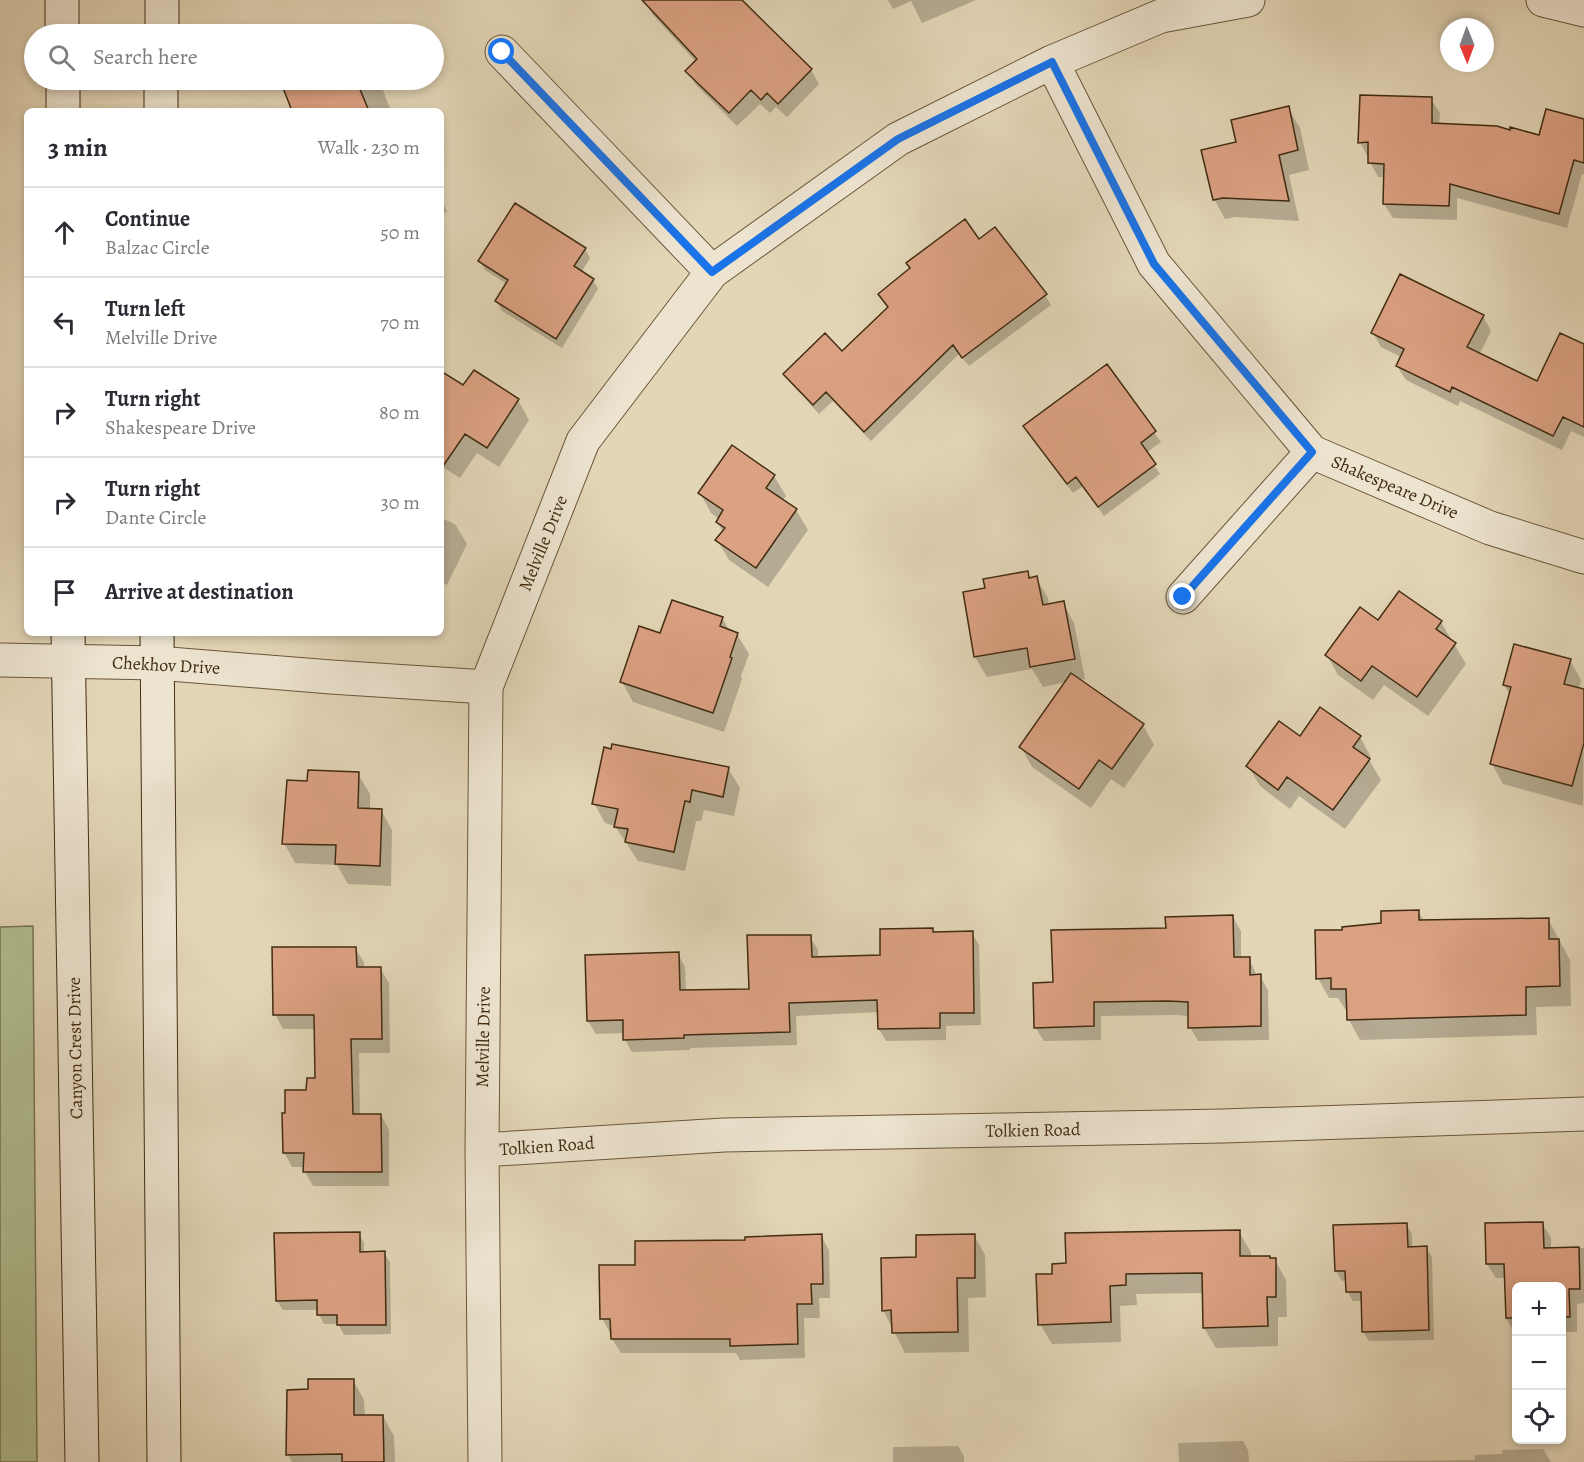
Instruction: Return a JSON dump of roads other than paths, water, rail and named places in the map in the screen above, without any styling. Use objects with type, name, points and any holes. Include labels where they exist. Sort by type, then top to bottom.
[{"type":"street","points":[[62,0],[62,24]]},
{"type":"street","points":[[162,0],[162,24]]},
{"type":"street","name":"Melville Drive","points":[[485,1462],[482,1150],[486,687],[583,441],[712,272],[898,139],[1052,62],[1161,16],[1248,0]]},
{"type":"street","points":[[1543,0],[1584,10]]},
{"type":"street","points":[[502,52],[712,272]]},
{"type":"street","name":"Shakespeare Drive","points":[[1052,62],[1154,264],[1312,452],[1490,528],[1584,557]]},
{"type":"street","points":[[63,90],[63,108]]},
{"type":"street","points":[[161,90],[161,108]]},
{"type":"street","points":[[1183,597],[1312,452]]},
{"type":"street","name":"Chekhov Drive","points":[[0,660],[68,647],[157,648],[331,677],[486,687]]},
{"type":"street","name":"Canyon Crest Drive","points":[[68,647],[82,1462]]},
{"type":"street","points":[[157,648],[164,1462]]},
{"type":"street","name":"Tolkien Road","points":[[482,1150],[724,1135],[1211,1127],[1584,1114]]}]
